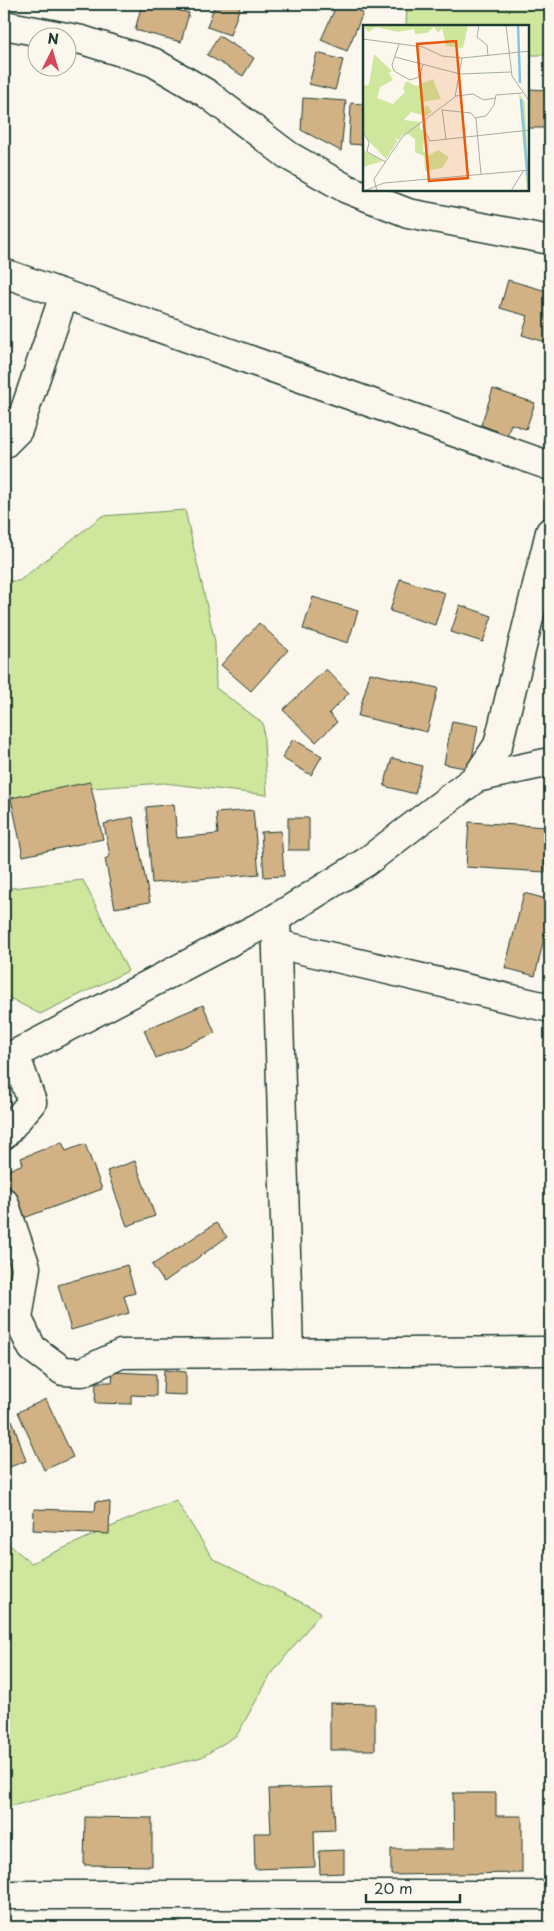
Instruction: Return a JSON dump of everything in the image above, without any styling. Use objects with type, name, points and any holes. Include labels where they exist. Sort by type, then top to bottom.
[{"type":"street","points":[[4,25],[82,40],[153,62],[206,93],[289,156],[347,189],[382,203],[408,213],[550,240]]},
{"type":"street","points":[[4,273],[550,466]]},
{"type":"street","points":[[4,444],[18,430],[64,295]]},
{"type":"street","points":[[4,1135],[32,1102],[10,1057],[276,931],[476,778],[498,745],[550,532]]},
{"type":"street","points":[[476,778],[550,762]]},
{"type":"street","points":[[276,931],[550,1008]]},
{"type":"street","points":[[276,931],[289,1353]]},
{"type":"street","points":[[4,1202],[26,1267],[18,1319],[32,1348],[63,1371],[82,1372],[121,1354],[550,1351]]},
{"type":"street","points":[[4,1895],[550,1895]]},
{"type":"green space","points":[[407,4],[550,4],[550,55],[529,55],[529,25],[406,25]]},
{"type":"green space","points":[[185,510],[215,642],[216,688],[263,723],[267,795],[164,783],[78,789],[4,807],[4,581],[19,581],[102,516]]},
{"type":"green space","points":[[83,880],[128,971],[40,1014],[4,995],[4,889]]},
{"type":"green space","points":[[4,1211],[8,1213],[18,1319],[4,1339]]},
{"type":"green space","points":[[176,1500],[213,1559],[321,1612],[270,1676],[237,1735],[202,1757],[4,1808],[4,1540],[31,1563]]},
{"type":"building","points":[[142,4],[154,4],[189,13],[181,42],[135,30]]},
{"type":"building","points":[[215,4],[241,4],[230,35],[207,27]]},
{"type":"building","points":[[337,4],[342,4],[363,13],[347,51],[321,40]]},
{"type":"building","points":[[219,36],[254,58],[243,76],[207,55]]},
{"type":"building","points":[[317,53],[343,60],[335,90],[309,84]]},
{"type":"building","points":[[529,89],[550,90],[550,128],[529,128]]},
{"type":"building","points":[[303,98],[346,101],[341,151],[301,130]]},
{"type":"building","points":[[351,103],[363,104],[363,145],[349,144]]},
{"type":"building","points":[[508,280],[550,292],[549,343],[522,335],[528,316],[500,308]]},
{"type":"building","points":[[493,389],[535,403],[526,429],[511,424],[507,435],[481,425]]},
{"type":"building","points":[[400,579],[445,593],[435,625],[390,611]]},
{"type":"building","points":[[313,597],[358,611],[348,643],[303,629]]},
{"type":"building","points":[[460,605],[492,616],[483,642],[451,632]]},
{"type":"building","points":[[259,623],[288,650],[251,691],[221,665]]},
{"type":"building","points":[[326,669],[349,693],[329,713],[337,722],[316,742],[283,710]]},
{"type":"building","points":[[370,673],[438,688],[427,732],[358,716]]},
{"type":"building","points":[[452,721],[478,726],[470,769],[444,764]]},
{"type":"building","points":[[293,739],[322,756],[311,775],[282,758]]},
{"type":"building","points":[[392,758],[422,766],[415,794],[384,786]]},
{"type":"building","points":[[90,782],[103,839],[23,856],[11,798]]},
{"type":"building","points":[[174,804],[177,838],[218,834],[216,813],[253,810],[259,874],[152,883],[146,807]]},
{"type":"building","points":[[133,817],[150,902],[115,908],[105,859],[110,856],[104,824]]},
{"type":"building","points":[[288,818],[309,818],[309,850],[288,850]]},
{"type":"building","points":[[469,822],[547,827],[545,872],[466,867]]},
{"type":"building","points":[[281,831],[284,876],[264,877],[261,832]]},
{"type":"building","points":[[524,893],[550,900],[550,913],[535,976],[505,968]]},
{"type":"building","points":[[203,1005],[215,1033],[156,1058],[144,1030]]},
{"type":"building","points":[[62,1142],[66,1151],[85,1144],[102,1189],[21,1219],[4,1172],[23,1164],[21,1158]]},
{"type":"building","points":[[135,1161],[155,1216],[127,1226],[107,1171]]},
{"type":"building","points":[[216,1223],[227,1237],[164,1282],[152,1265]]},
{"type":"building","points":[[127,1265],[135,1293],[124,1296],[129,1313],[71,1330],[58,1285]]},
{"type":"building","points":[[164,1370],[186,1372],[186,1395],[163,1394]]},
{"type":"building","points":[[113,1372],[156,1374],[156,1396],[131,1395],[131,1404],[95,1403],[96,1382],[112,1382]]},
{"type":"building","points":[[46,1399],[73,1457],[44,1470],[18,1412]]},
{"type":"building","points":[[12,1420],[26,1461],[4,1469],[4,1423]]},
{"type":"building","points":[[96,1501],[110,1502],[109,1534],[33,1530],[34,1509],[95,1511]]},
{"type":"building","points":[[330,1703],[375,1704],[375,1750],[330,1750]]},
{"type":"building","points":[[333,1787],[335,1830],[314,1831],[315,1867],[255,1869],[254,1833],[271,1833],[269,1789]]},
{"type":"building","points":[[453,1793],[496,1793],[496,1816],[522,1816],[522,1873],[391,1875],[391,1849],[454,1849]]},
{"type":"building","points":[[85,1817],[152,1818],[152,1866],[84,1865]]},
{"type":"building","points":[[344,1850],[344,1873],[320,1874],[319,1851]]}]
